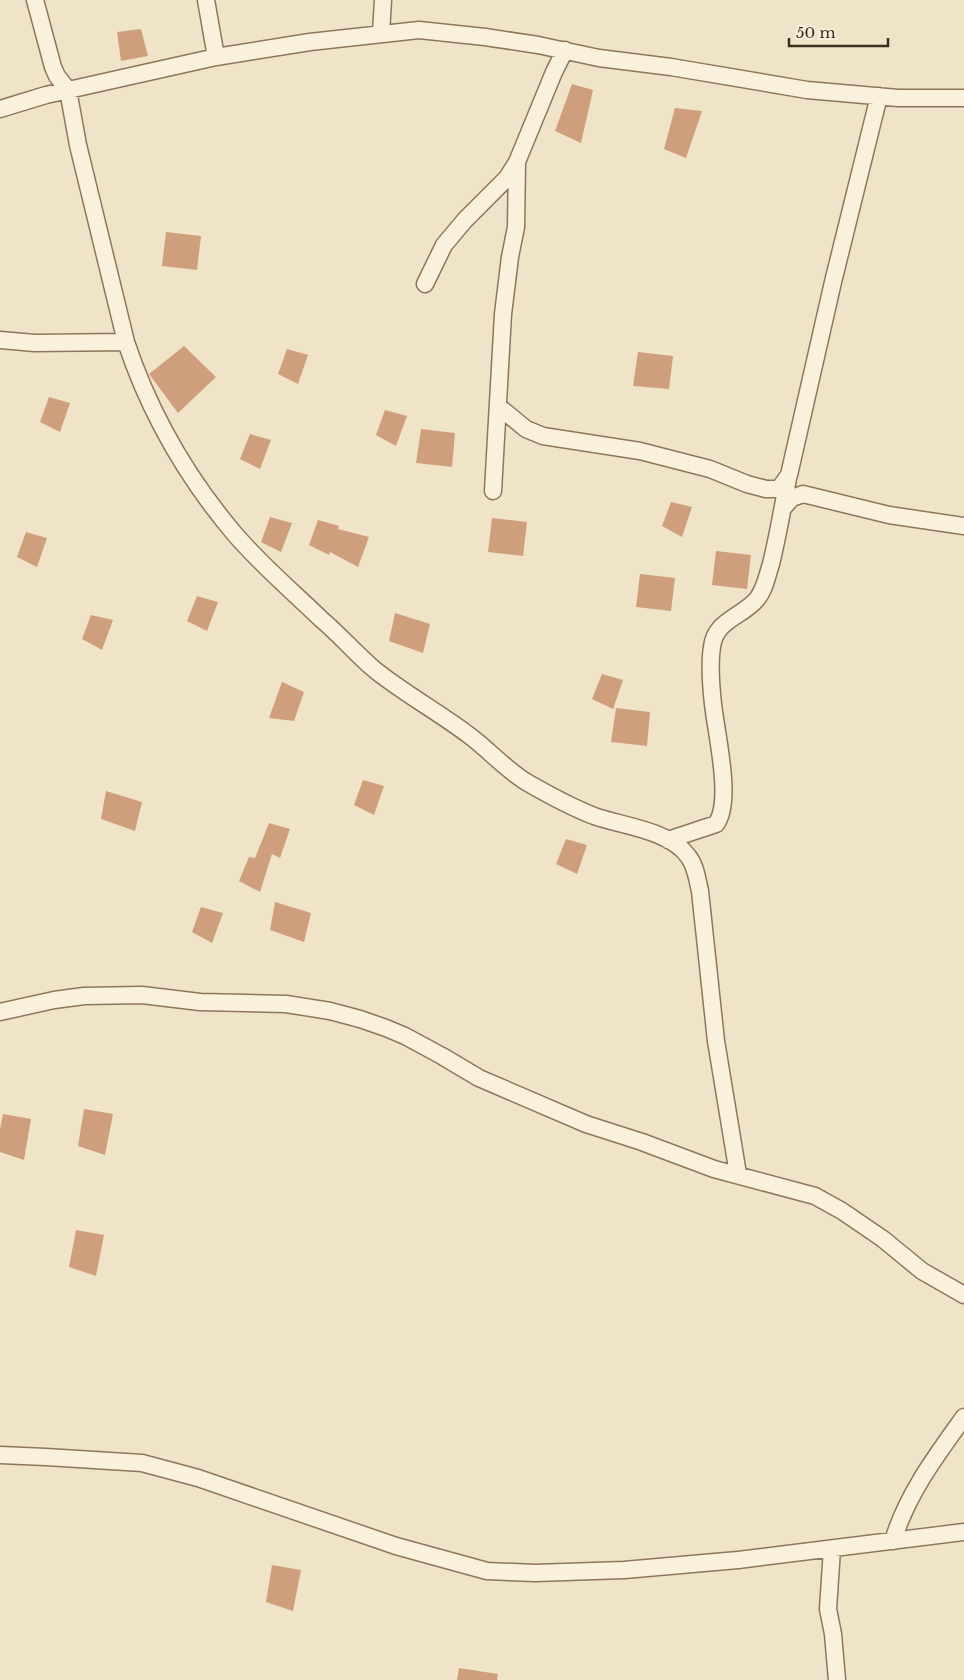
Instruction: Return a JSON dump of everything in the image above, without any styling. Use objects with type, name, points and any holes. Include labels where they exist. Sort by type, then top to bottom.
[{"type":"street","points":[[35,0],[53,67],[57,76],[68,90],[78,145],[126,342],[153,413],[205,497],[234,533],[376,671],[470,735],[514,775],[560,801],[595,816],[649,832],[668,840],[681,848],[689,856],[695,868],[700,891],[716,1041],[738,1174]]},
{"type":"street","points":[[206,0],[216,57]]},
{"type":"street","points":[[381,33],[383,0]]},
{"type":"street","points":[[0,109],[68,90],[216,57],[310,42],[419,30],[486,37],[565,50],[607,60],[671,68],[807,90],[898,98],[964,98]]},
{"type":"street","points":[[425,284],[444,245],[465,220],[507,178],[518,162],[554,72],[565,50]]},
{"type":"street","points":[[668,840],[716,824],[720,818],[724,791],[713,704],[712,647],[714,637],[726,621],[749,607],[757,599],[764,587],[779,531],[789,475],[833,282],[879,96]]},
{"type":"street","points":[[493,491],[503,314],[510,257],[516,227],[518,162]]},
{"type":"street","points":[[0,340],[35,344],[126,342]]},
{"type":"street","points":[[498,406],[526,429],[543,436],[640,451],[710,469],[747,484],[766,489],[779,489],[789,475]]},
{"type":"street","points":[[783,508],[792,498],[803,494],[889,515],[964,526]]},
{"type":"street","points":[[0,1012],[84,996],[134,995],[200,1002],[286,1004],[330,1011],[386,1028],[442,1056],[479,1078],[586,1124],[642,1142],[714,1169],[815,1196],[842,1211],[883,1239],[922,1270],[964,1295]]},
{"type":"street","points":[[893,1541],[900,1520],[915,1489],[964,1417]]},
{"type":"street","points":[[0,1455],[142,1463],[198,1478],[406,1549],[487,1571],[535,1573],[624,1570],[738,1560],[964,1532]]},
{"type":"street","points":[[832,1548],[828,1610],[833,1634],[837,1680]]},
{"type":"building","points":[[141,29],[148,56],[121,61],[117,32]]},
{"type":"building","points":[[572,84],[593,90],[581,143],[555,131]]},
{"type":"building","points":[[675,108],[702,111],[686,158],[664,149]]},
{"type":"building","points":[[166,232],[201,236],[197,270],[162,266]]},
{"type":"building","points":[[184,346],[216,377],[178,413],[149,374]]},
{"type":"building","points":[[287,349],[308,355],[298,384],[278,374]]},
{"type":"building","points":[[638,352],[673,356],[669,389],[633,386]]},
{"type":"building","points":[[49,397],[70,403],[60,432],[40,422]]},
{"type":"building","points":[[385,410],[407,416],[396,446],[376,435]]},
{"type":"building","points":[[421,429],[455,433],[452,467],[416,463]]},
{"type":"building","points":[[250,434],[271,440],[260,469],[240,459]]},
{"type":"building","points":[[671,502],[692,507],[682,537],[662,526]]},
{"type":"building","points":[[270,517],[292,523],[281,552],[261,542]]},
{"type":"building","points":[[492,518],[527,522],[523,556],[488,552]]},
{"type":"building","points":[[318,520],[339,526],[338,529],[369,537],[358,567],[330,552],[329,555],[309,545]]},
{"type":"building","points":[[26,532],[47,538],[37,567],[17,557]]},
{"type":"building","points":[[716,551],[751,555],[747,589],[712,585]]},
{"type":"building","points":[[640,574],[675,578],[671,611],[636,607]]},
{"type":"building","points":[[197,596],[218,602],[207,631],[187,621]]},
{"type":"building","points":[[395,613],[430,624],[423,653],[389,641]]},
{"type":"building","points":[[91,615],[113,620],[102,650],[82,639]]},
{"type":"building","points":[[602,674],[623,680],[613,709],[592,699]]},
{"type":"building","points":[[282,682],[304,692],[294,721],[269,718]]},
{"type":"building","points":[[616,708],[650,712],[647,746],[611,742]]},
{"type":"building","points":[[363,780],[384,786],[374,815],[354,805]]},
{"type":"building","points":[[106,791],[142,802],[135,831],[101,819]]},
{"type":"building","points":[[269,823],[290,829],[280,858],[272,854],[260,892],[239,881],[249,857],[255,858]]},
{"type":"building","points":[[566,839],[587,845],[577,874],[556,864]]},
{"type":"building","points":[[275,902],[311,913],[304,942],[270,930]]},
{"type":"building","points":[[201,907],[223,913],[212,943],[192,932]]},
{"type":"building","points":[[84,1109],[113,1114],[105,1155],[78,1146]]},
{"type":"building","points":[[3,1114],[31,1119],[24,1160],[0,1152],[0,1129]]},
{"type":"building","points":[[76,1230],[104,1235],[96,1276],[69,1267]]},
{"type":"building","points":[[272,1565],[301,1570],[293,1611],[266,1602]]},
{"type":"building","points":[[459,1668],[498,1674],[497,1680],[457,1680]]}]
